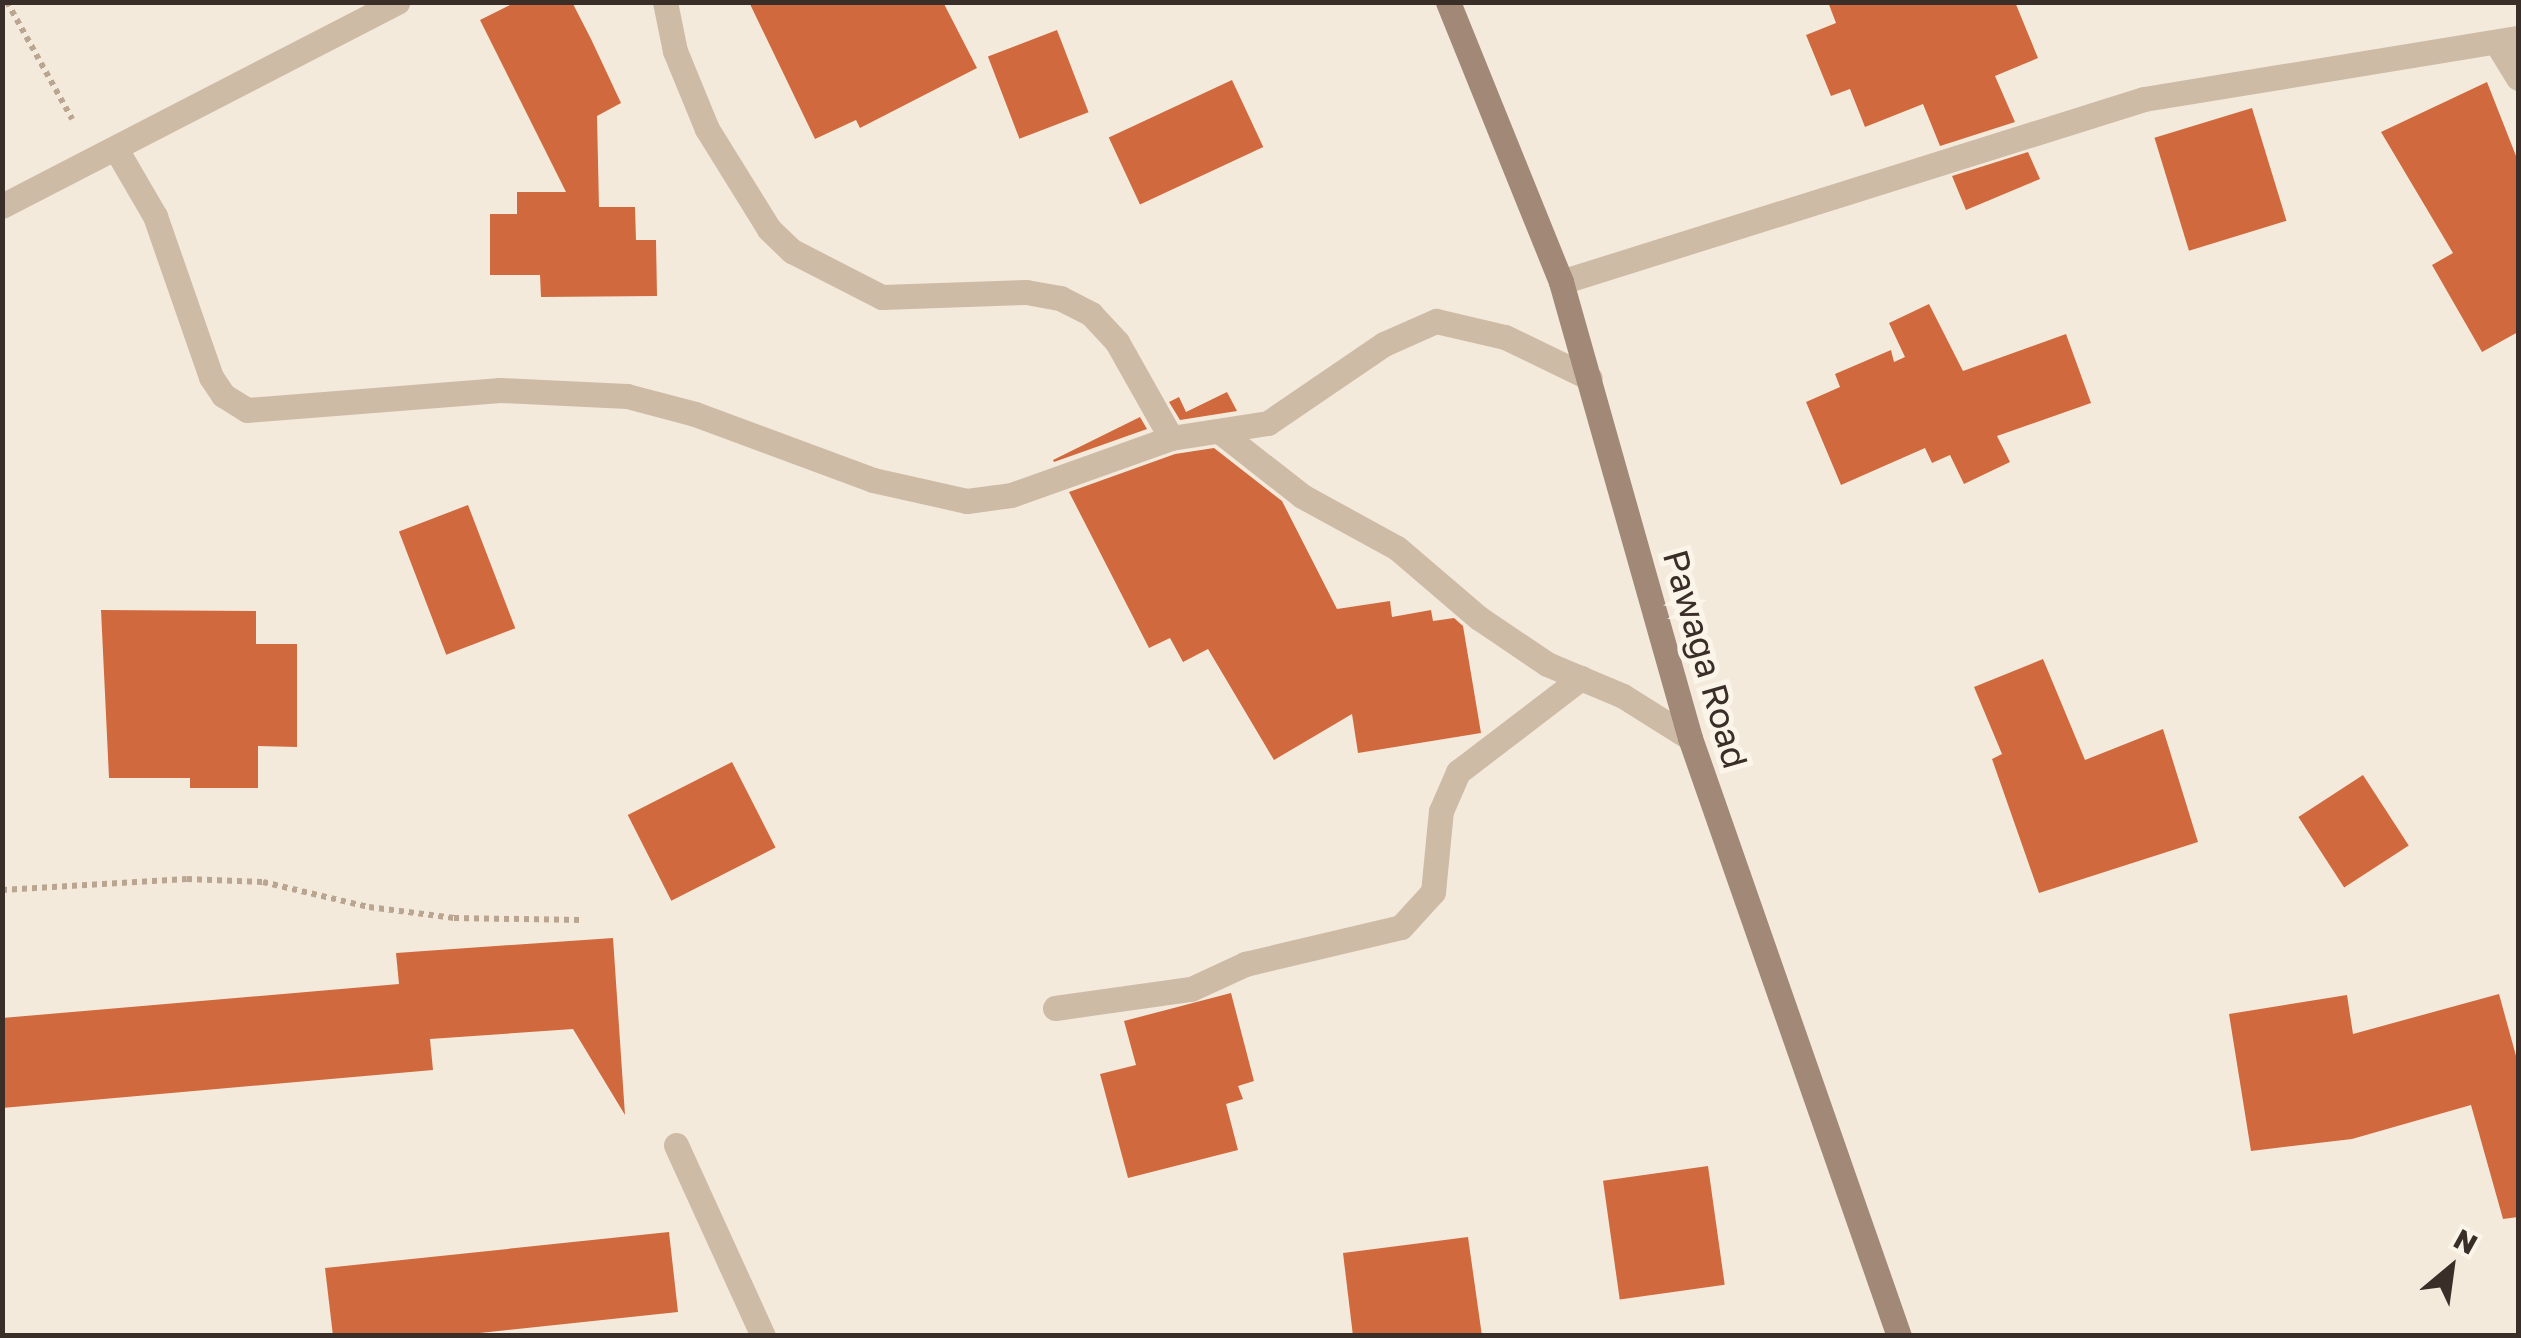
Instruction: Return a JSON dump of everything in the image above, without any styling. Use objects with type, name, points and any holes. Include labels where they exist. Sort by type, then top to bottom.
[{"type":"main road","name":"Pawaga Road","points":[[1448,2],[1562,282],[1690,738],[1899,1336]]},
{"type":"street","points":[[2,206],[398,2]]},
{"type":"street","points":[[665,2],[675,51],[707,130],[769,229],[792,251],[882,297],[1026,292],[1060,298],[1091,314],[1117,342],[1172,438]]},
{"type":"street","points":[[1562,282],[2144,98],[2508,40],[2518,78]]},
{"type":"street","points":[[116,148],[156,216],[211,376],[222,396],[246,410],[445,392],[627,396],[695,414],[891,486],[967,501],[1011,495],[1172,438],[1223,434],[1268,423],[1384,344],[1436,321],[1505,337],[1590,378]]},
{"type":"street","points":[[1223,434],[1302,496],[1397,548],[1492,627],[1581,678],[1623,696],[1690,738]]},
{"type":"street","points":[[1055,1008],[1191,989],[1245,964],[1401,928],[1433,892],[1441,811],[1458,772],[1581,678]]},
{"type":"street","points":[[676,1145],[763,1336]]},
{"type":"path","points":[[7,2],[70,110],[86,163]]},
{"type":"path","points":[[2,890],[186,879],[263,882],[370,907],[454,918],[581,920]]},
{"type":"building","points":[[516,2],[572,2],[591,39],[621,103],[597,116],[599,207],[635,207],[636,240],[656,240],[657,296],[541,297],[540,275],[490,275],[490,214],[517,214],[517,192],[566,192],[480,20]]},
{"type":"building","points":[[749,2],[943,2],[977,68],[860,128],[856,120],[815,139]]},
{"type":"building","points":[[1828,2],[2015,2],[2038,58],[1995,76],[2015,122],[1940,146],[1923,104],[1865,127],[1850,89],[1831,96],[1806,35],[1836,23]]},
{"type":"building","points":[[1057,30],[1089,112],[1019,139],[988,57]]},
{"type":"building","points":[[1232,80],[1263,147],[1140,205],[1109,137]]},
{"type":"building","points":[[2487,82],[2518,161],[2518,332],[2482,352],[2432,265],[2453,253],[2381,132]]},
{"type":"building","points":[[2252,108],[2286,221],[2189,251],[2154,138]]},
{"type":"building","points":[[2028,152],[2040,179],[1966,210],[1952,176]]},
{"type":"building","points":[[1929,304],[1963,371],[2066,334],[2091,403],[1997,436],[2010,462],[1964,484],[1950,455],[1932,463],[1925,448],[1841,485],[1806,402],[1840,387],[1835,374],[1891,350],[1894,362],[1905,357],[1889,323]]},
{"type":"building","points":[[1227,392],[1237,411],[1180,420],[1169,402],[1179,397],[1186,412]]},
{"type":"building","points":[[1140,417],[1147,429],[1054,462],[1053,460]]},
{"type":"building","points":[[1214,448],[1282,501],[1337,609],[1390,601],[1392,617],[1431,610],[1433,621],[1454,618],[1463,626],[1481,733],[1358,753],[1352,714],[1274,760],[1208,649],[1183,662],[1170,638],[1149,648],[1069,492],[1175,454]]},
{"type":"building","points":[[468,505],[515,628],[446,655],[399,532]]},
{"type":"building","points":[[101,610],[256,611],[256,644],[297,644],[297,747],[258,746],[258,788],[190,788],[190,778],[109,778]]},
{"type":"building","points":[[2043,659],[2085,760],[2163,729],[2198,842],[2039,893],[1992,759],[2002,754],[1974,687]]},
{"type":"building","points":[[732,762],[776,848],[671,901],[628,815]]},
{"type":"building","points":[[2363,775],[2409,845],[2344,887],[2298,817]]},
{"type":"building","points":[[613,938],[625,1115],[573,1029],[430,1039],[433,1070],[2,1108],[2,1018],[399,984],[396,953]]},
{"type":"building","points":[[1231,993],[1254,1081],[1238,1086],[1243,1099],[1226,1104],[1238,1150],[1128,1178],[1100,1074],[1136,1065],[1124,1021]]},
{"type":"building","points":[[2499,994],[2518,1063],[2518,1217],[2503,1219],[2471,1105],[2352,1139],[2251,1151],[2229,1014],[2347,995],[2353,1034]]},
{"type":"building","points":[[1708,1166],[1725,1285],[1620,1300],[1603,1181]]},
{"type":"building","points":[[669,1232],[678,1312],[452,1336],[333,1336],[325,1268]]},
{"type":"building","points":[[1468,1237],[1482,1336],[1353,1336],[1343,1253]]}]
